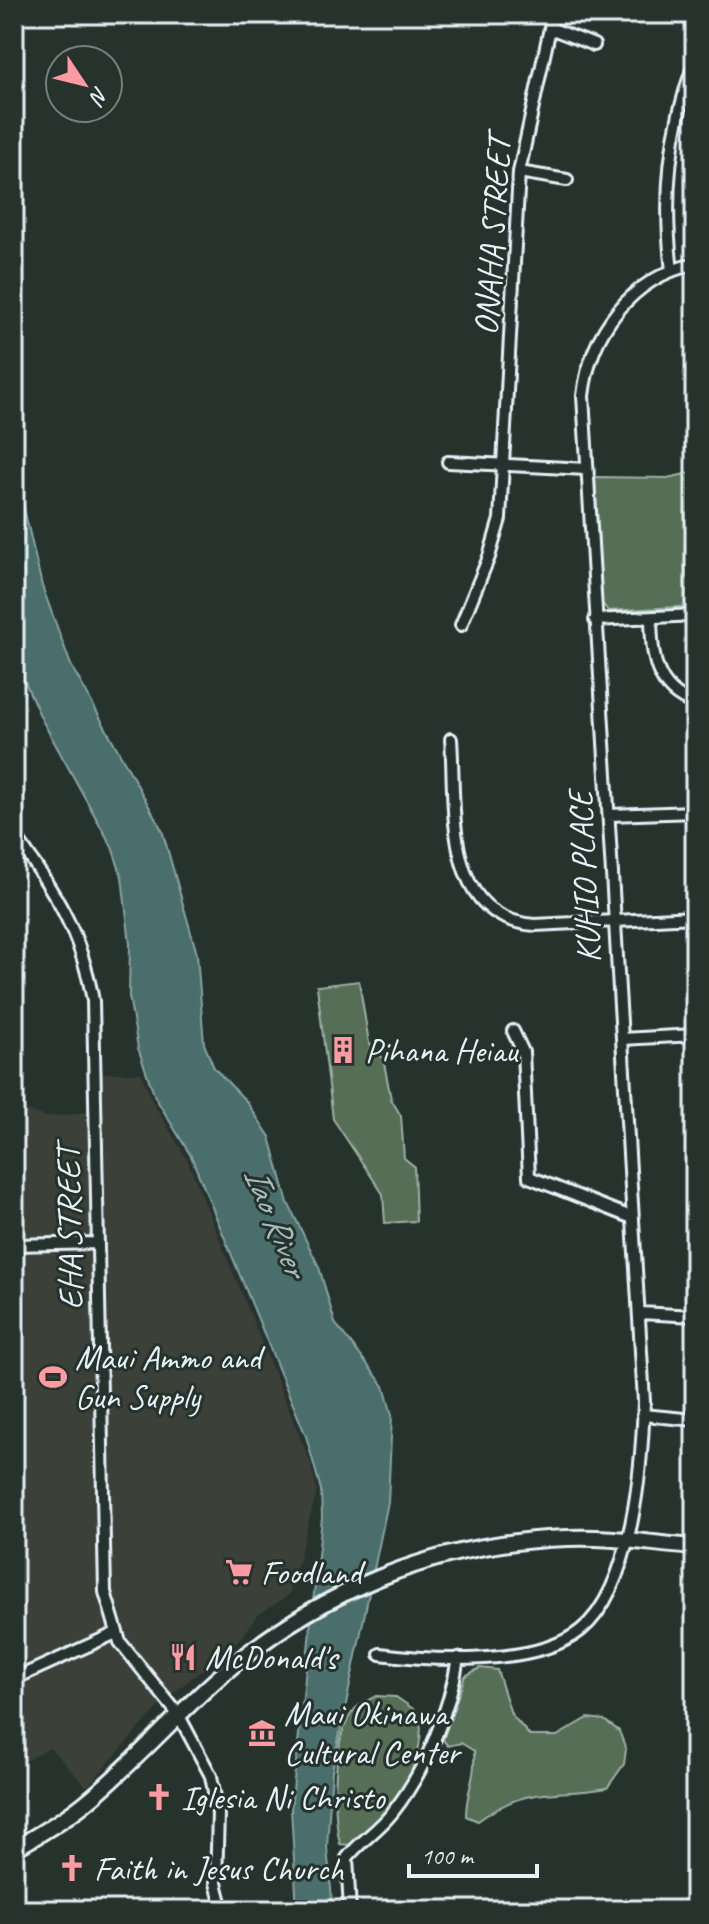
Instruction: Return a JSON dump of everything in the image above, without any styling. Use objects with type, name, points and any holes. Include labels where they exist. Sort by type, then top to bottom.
[{"type":"street","name":"ONAHA STREET","points":[[461,625],[495,538],[506,465],[519,172],[553,14]]},
{"type":"street","points":[[550,28],[594,45]]},
{"type":"street","points":[[672,271],[666,227],[668,168],[682,96],[695,61]]},
{"type":"street","points":[[519,172],[567,180]]},
{"type":"street","name":"KUHIO PLACE","points":[[380,1654],[414,1659],[538,1651],[581,1631],[610,1594],[626,1540],[634,1500],[643,1415],[640,1313],[583,396],[594,348],[620,307],[645,285],[672,271],[695,264]]},
{"type":"street","points":[[448,462],[586,469]]},
{"type":"street","points":[[595,620],[695,615]]},
{"type":"street","points":[[651,618],[653,657],[660,676],[678,696],[695,704]]},
{"type":"street","points":[[451,739],[460,861],[465,878],[479,900],[500,916],[526,924],[695,917]]},
{"type":"street","points":[[609,815],[695,812]]},
{"type":"street","name":"EHA STREET","points":[[14,834],[53,889],[70,920],[86,963],[94,1018],[107,1607],[116,1633],[135,1665],[178,1714],[215,1788],[216,1883],[223,1910]]},
{"type":"street","points":[[513,1031],[523,1052],[529,1177],[633,1218]]},
{"type":"street","points":[[622,1039],[695,1035]]},
{"type":"street","points":[[14,1245],[98,1243]]},
{"type":"street","points":[[640,1313],[695,1316]]},
{"type":"street","points":[[643,1415],[695,1420]]},
{"type":"street","points":[[14,1849],[91,1798],[178,1714],[254,1648],[332,1598],[445,1553],[485,1544],[572,1537],[695,1547]]},
{"type":"street","points":[[14,1679],[116,1633]]},
{"type":"street","points":[[350,1910],[347,1858],[390,1815],[418,1775],[455,1680],[458,1658]]},
{"type":"shaded area","points":[[96,1073],[141,1073],[152,1101],[187,1159],[311,1464],[317,1491],[289,1595],[258,1615],[241,1638],[165,1700],[87,1787],[50,1748],[14,1767],[14,1107],[47,1117],[95,1111]]},
{"type":"green space","points":[[695,472],[695,606],[608,611],[602,603],[595,477],[667,478]]},
{"type":"green space","points":[[359,981],[369,1043],[383,1058],[391,1099],[401,1116],[404,1158],[414,1166],[416,1221],[385,1223],[383,1194],[333,1119],[317,986]]},
{"type":"green space","points":[[480,1668],[497,1670],[511,1714],[530,1736],[557,1736],[588,1718],[604,1720],[619,1731],[626,1749],[624,1764],[607,1788],[526,1797],[496,1809],[478,1821],[466,1816],[474,1751],[461,1743],[448,1746],[443,1740],[465,1676]]},
{"type":"green space","points":[[376,1696],[396,1697],[419,1713],[421,1726],[417,1756],[406,1785],[390,1812],[350,1845],[340,1844],[335,1796],[340,1742],[353,1711]]},
{"type":"water","name":"Iao River","points":[[14,443],[23,504],[42,586],[71,665],[162,830],[197,954],[204,1044],[214,1068],[246,1101],[270,1137],[288,1203],[319,1267],[335,1323],[384,1386],[392,1415],[388,1502],[332,1771],[327,1847],[333,1910],[297,1910],[291,1809],[322,1518],[321,1490],[306,1436],[191,1156],[155,1097],[138,1048],[129,996],[130,944],[122,877],[112,847],[42,720],[14,658]]},
{"type":"place","name":"Pihana Heiau","points":[[343,1050]]},
{"type":"place","name":"Maui Ammo and Gun Supply","points":[[53,1377]]},
{"type":"place","name":"Foodland","points":[[239,1572]]},
{"type":"place","name":"McDonald's","points":[[183,1657]]},
{"type":"place","name":"Maui Okinawa Cultural Center","points":[[262,1733]]},
{"type":"place","name":"Iglesia Ni Christo","points":[[159,1797]]},
{"type":"place","name":"Faith in Jesus Church","points":[[72,1868]]}]
